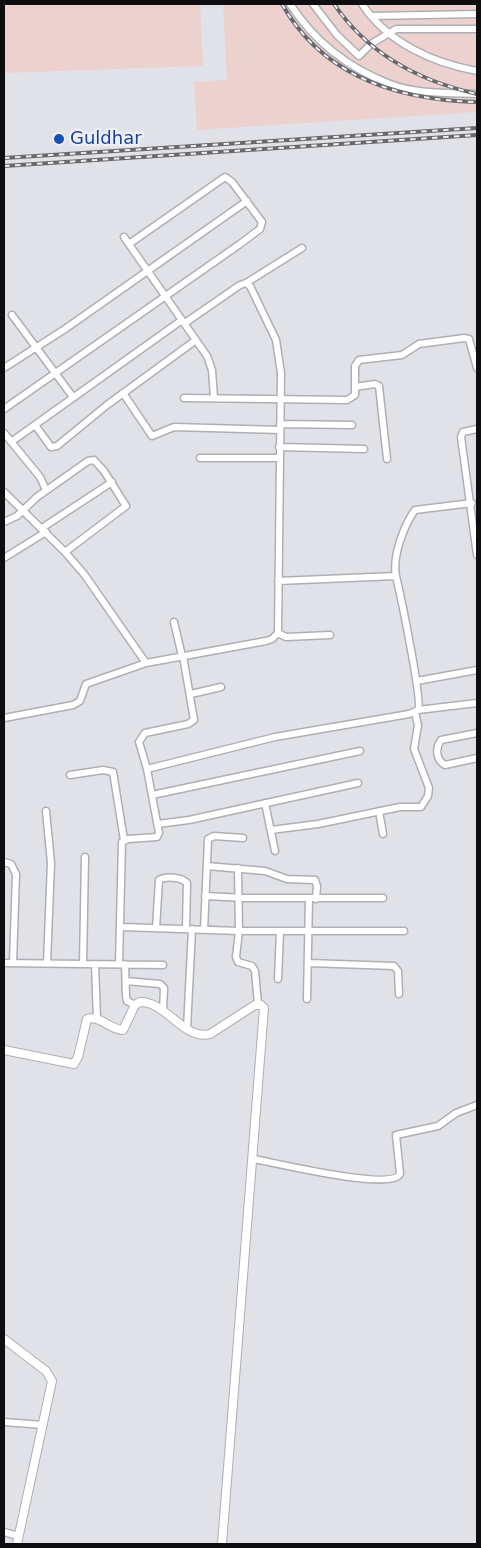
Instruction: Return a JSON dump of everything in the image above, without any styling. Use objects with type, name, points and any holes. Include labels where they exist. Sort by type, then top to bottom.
[{"type":"street","points":[[290,4],[303,24],[327,48],[348,62],[391,84],[437,92],[477,94]]},
{"type":"street","points":[[313,4],[337,35],[359,56],[371,44],[396,29],[477,29]]},
{"type":"street","points":[[362,4],[388,34],[402,43],[451,66],[477,71]]},
{"type":"street","points":[[371,16],[477,14]]},
{"type":"street","points":[[4,409],[262,227],[261,219],[232,182],[225,177],[129,244]]},
{"type":"street","points":[[4,368],[36,348],[247,201]]},
{"type":"street","points":[[124,237],[210,363],[214,398]]},
{"type":"street","points":[[11,442],[183,322],[302,248]]},
{"type":"street","points":[[4,718],[73,705],[80,701],[86,684],[146,663],[266,641],[275,637],[278,633],[280,367],[276,340],[250,286],[246,283]]},
{"type":"street","points":[[12,316],[73,397]]},
{"type":"street","points":[[184,398],[347,400],[355,395],[357,362],[402,354],[421,344],[467,338],[472,343],[477,368]]},
{"type":"street","points":[[35,425],[48,444],[54,448],[196,340]]},
{"type":"street","points":[[355,387],[375,384],[379,386],[387,459]]},
{"type":"street","points":[[124,393],[152,436],[174,428],[352,425]]},
{"type":"street","points":[[477,429],[463,432],[461,437],[472,503],[477,555]]},
{"type":"street","points":[[4,433],[40,477],[46,490]]},
{"type":"street","points":[[280,448],[364,449]]},
{"type":"street","points":[[200,458],[279,458]]},
{"type":"street","points":[[4,522],[24,510],[46,490],[91,460],[97,462],[125,502],[125,507],[65,552]]},
{"type":"street","points":[[4,558],[112,482]]},
{"type":"street","points":[[4,492],[44,530],[84,574],[146,663]]},
{"type":"street","points":[[271,830],[318,824],[404,806],[419,808],[428,796],[428,784],[414,749],[418,724],[416,711],[420,704],[396,576],[398,553],[415,510],[472,503]]},
{"type":"street","points":[[278,581],[396,576]]},
{"type":"street","points":[[124,840],[157,837],[158,824],[147,769],[140,748],[140,738],[145,733],[192,722],[195,716],[174,622]]},
{"type":"street","points":[[278,633],[286,638],[330,635]]},
{"type":"street","points":[[417,681],[477,670]]},
{"type":"street","points":[[191,694],[221,687]]},
{"type":"street","points":[[147,769],[263,740],[416,711],[477,703]]},
{"type":"street","points":[[477,733],[441,740],[437,750],[439,760],[445,765],[477,758]]},
{"type":"street","points":[[152,795],[360,751]]},
{"type":"street","points":[[70,775],[103,770],[113,772],[124,840],[122,846],[122,964],[126,981],[127,1001],[135,1005]]},
{"type":"street","points":[[158,824],[189,820],[358,783]]},
{"type":"street","points":[[265,803],[276,851]]},
{"type":"street","points":[[46,811],[51,863],[47,963]]},
{"type":"street","points":[[379,811],[383,834]]},
{"type":"street","points":[[204,930],[209,838],[244,838]]},
{"type":"street","points":[[83,964],[85,857]]},
{"type":"street","points":[[4,862],[11,864],[16,874],[13,963]]},
{"type":"street","points":[[207,866],[265,871],[286,879],[315,880],[317,886],[312,899],[307,999]]},
{"type":"street","points":[[222,1544],[230,1419],[254,1159],[264,1015],[262,1006],[258,1004],[254,968],[250,964],[238,962],[236,958],[239,931],[238,868]]},
{"type":"street","points":[[156,928],[159,880],[162,878],[183,879],[187,883],[189,929],[187,1029]]},
{"type":"street","points":[[205,896],[312,899],[383,898]]},
{"type":"street","points":[[122,927],[239,931],[404,932]]},
{"type":"street","points":[[278,979],[280,931]]},
{"type":"street","points":[[309,962],[394,966],[398,971],[399,994]]},
{"type":"street","points":[[4,963],[163,965]]},
{"type":"street","points":[[95,964],[97,1019]]},
{"type":"street","points":[[126,981],[160,984],[164,988],[163,1011]]},
{"type":"street","points":[[4,1050],[74,1064],[78,1057],[86,1020],[89,1018],[97,1019],[116,1029],[123,1030],[135,1005],[140,1002],[147,1002],[187,1029],[202,1035],[210,1034],[258,1004]]},
{"type":"street","points":[[254,1159],[350,1177],[391,1180],[398,1178],[400,1174],[396,1135],[438,1126],[456,1113],[477,1105]]},
{"type":"street","points":[[4,1339],[51,1378],[52,1386],[17,1540],[4,1532]]},
{"type":"street","points":[[4,1422],[43,1425]]},
{"type":"shaded area","points":[[4,4],[200,4],[203,66],[4,73]]},
{"type":"shaded area","points":[[223,4],[477,4],[477,112],[197,130],[194,82],[227,80]]},
{"type":"railway","points":[[282,4],[299,29],[319,50],[341,67],[365,80],[419,96],[477,102]]},
{"type":"railway","points":[[334,4],[363,37],[396,63],[435,81],[477,94]]},
{"type":"railway","points":[[4,158],[477,128]]},
{"type":"railway","points":[[4,166],[477,135]]},
{"type":"place","name":"Guldhar","points":[[59,139]]}]
